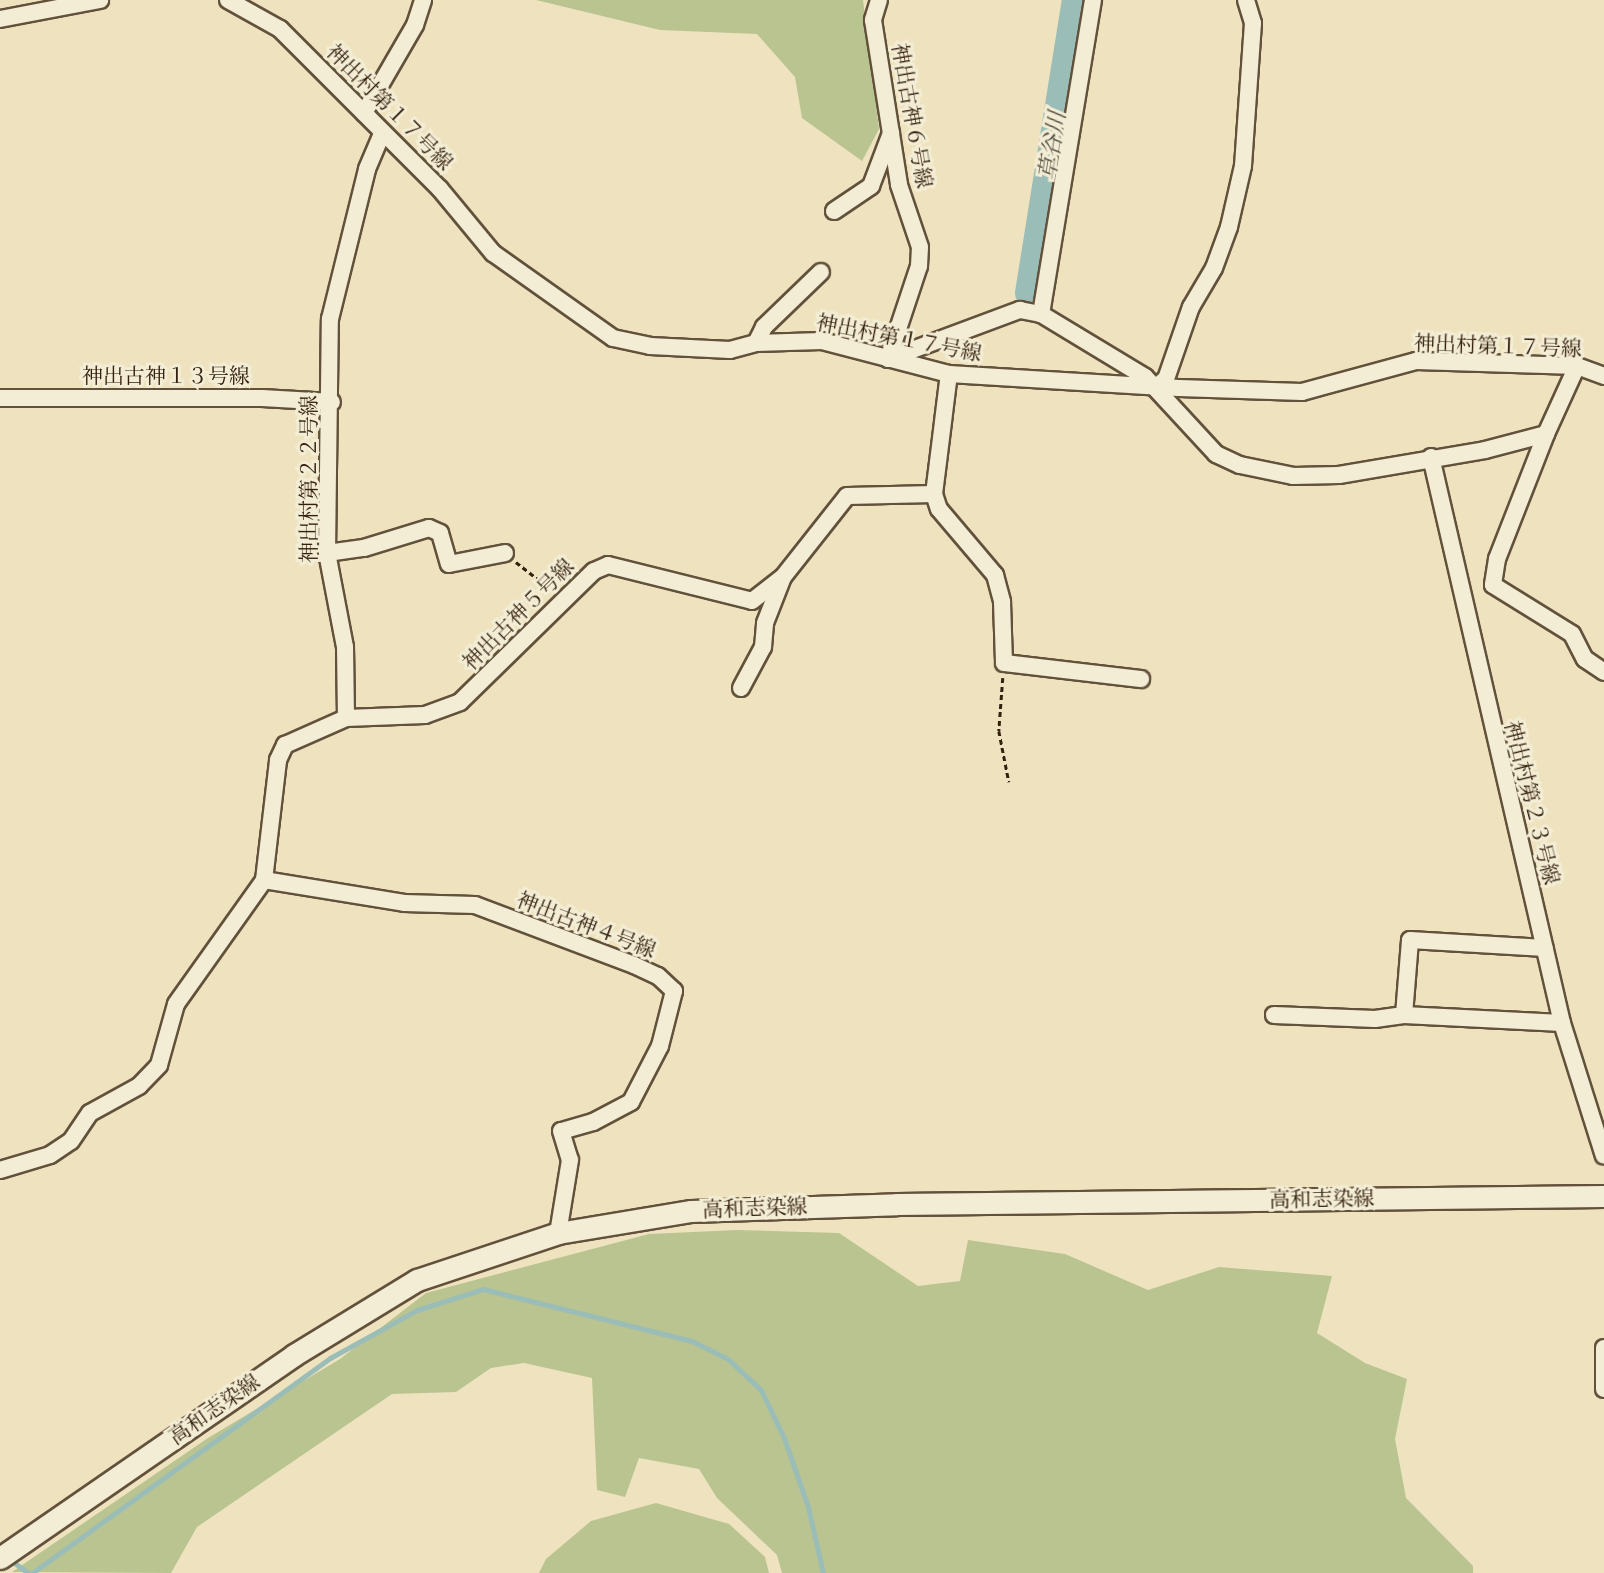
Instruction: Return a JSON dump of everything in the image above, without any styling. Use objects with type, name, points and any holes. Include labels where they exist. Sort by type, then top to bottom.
[{"type":"street","points":[[0,19],[100,0]]},
{"type":"street","name":"神出村第１７号線","points":[[228,0],[280,29],[440,189],[493,253],[613,338],[650,346],[730,350],[757,343],[822,341],[950,374],[1156,387],[1301,392],[1416,361],[1577,366],[1604,376]]},
{"type":"street","points":[[364,113],[415,25],[424,0]]},
{"type":"street","name":"神出古神６号線","points":[[879,0],[873,20],[899,185],[920,247],[919,266],[888,359]]},
{"type":"street","points":[[1041,314],[1093,0]]},
{"type":"street","points":[[1156,387],[1166,379],[1191,307],[1214,268],[1230,227],[1246,127],[1253,23],[1246,0]]},
{"type":"street","points":[[834,211],[871,186],[892,131]]},
{"type":"street","name":"神出村第２２号線","points":[[346,718],[345,647],[327,554],[332,402],[330,319],[367,169],[382,133]]},
{"type":"street","points":[[757,343],[764,327],[821,272]]},
{"type":"street","points":[[888,359],[1020,310],[1041,314],[1156,387],[1185,425],[1216,454],[1240,465],[1293,476],[1339,475],[1431,457],[1485,450],[1546,434]]},
{"type":"street","points":[[1577,366],[1546,434],[1497,559],[1493,585],[1572,634],[1586,659],[1604,672]]},
{"type":"street","points":[[950,374],[934,494],[939,509],[995,575],[1006,641],[1004,663],[1141,679]]},
{"type":"street","name":"神出古神１３号線","points":[[0,398],[262,398],[332,402]]},
{"type":"street","name":"神出村第２３号線","points":[[1431,457],[1466,625],[1562,1023],[1604,1154]]},
{"type":"street","name":"神出古神５号線","points":[[346,718],[425,715],[460,702],[594,571],[608,565],[752,601],[783,577],[848,496],[934,494]]},
{"type":"street","points":[[327,554],[364,548],[429,528],[440,533],[449,564],[505,553]]},
{"type":"street","points":[[741,688],[763,647],[765,623],[783,577]]},
{"type":"street","points":[[0,1170],[50,1155],[71,1141],[90,1113],[139,1086],[159,1065],[176,1004],[264,880],[278,760],[285,746],[346,718]]},
{"type":"street","name":"神出古神４号線","points":[[264,880],[404,904],[475,905],[634,965],[658,976],[674,991],[660,1046],[631,1102],[593,1122],[561,1131],[569,1160],[558,1233]]},
{"type":"street","points":[[1404,1015],[1410,940],[1545,948]]},
{"type":"street","points":[[1274,1015],[1375,1019],[1404,1015],[1562,1023]]},
{"type":"street","name":"高和志染線","points":[[7,1553],[294,1355],[416,1280],[558,1233],[718,1210],[1604,1196]]},
{"type":"street","points":[[1604,1348],[1604,1389]]},
{"type":"path","points":[[505,553],[565,600]]},
{"type":"path","points":[[1004,663],[999,731],[1009,782]]},
{"type":"green space","points":[[536,0],[863,0],[879,129],[862,161],[802,118],[795,77],[757,34],[660,30]]},
{"type":"green space","points":[[737,1230],[839,1233],[918,1286],[960,1281],[968,1240],[1065,1254],[1148,1290],[1219,1267],[1332,1276],[1317,1333],[1365,1363],[1407,1379],[1395,1439],[1406,1498],[1473,1566],[1473,1573],[782,1573],[777,1555],[717,1498],[699,1469],[639,1458],[625,1497],[597,1490],[592,1378],[524,1363],[491,1368],[456,1392],[392,1394],[197,1527],[171,1573],[12,1572],[208,1438],[340,1359],[426,1293],[649,1234]]},
{"type":"green space","points":[[656,1503],[729,1524],[765,1557],[769,1573],[539,1573],[546,1559],[591,1521]]},
{"type":"waterway","name":"草谷川","points":[[1030,293],[1077,0]]},
{"type":"waterway","points":[[32,1573],[330,1358],[417,1310],[483,1289],[692,1341],[728,1359],[761,1390],[784,1438],[808,1507],[823,1573]]},
{"type":"waterway","points":[[8,1558],[28,1573]]}]
